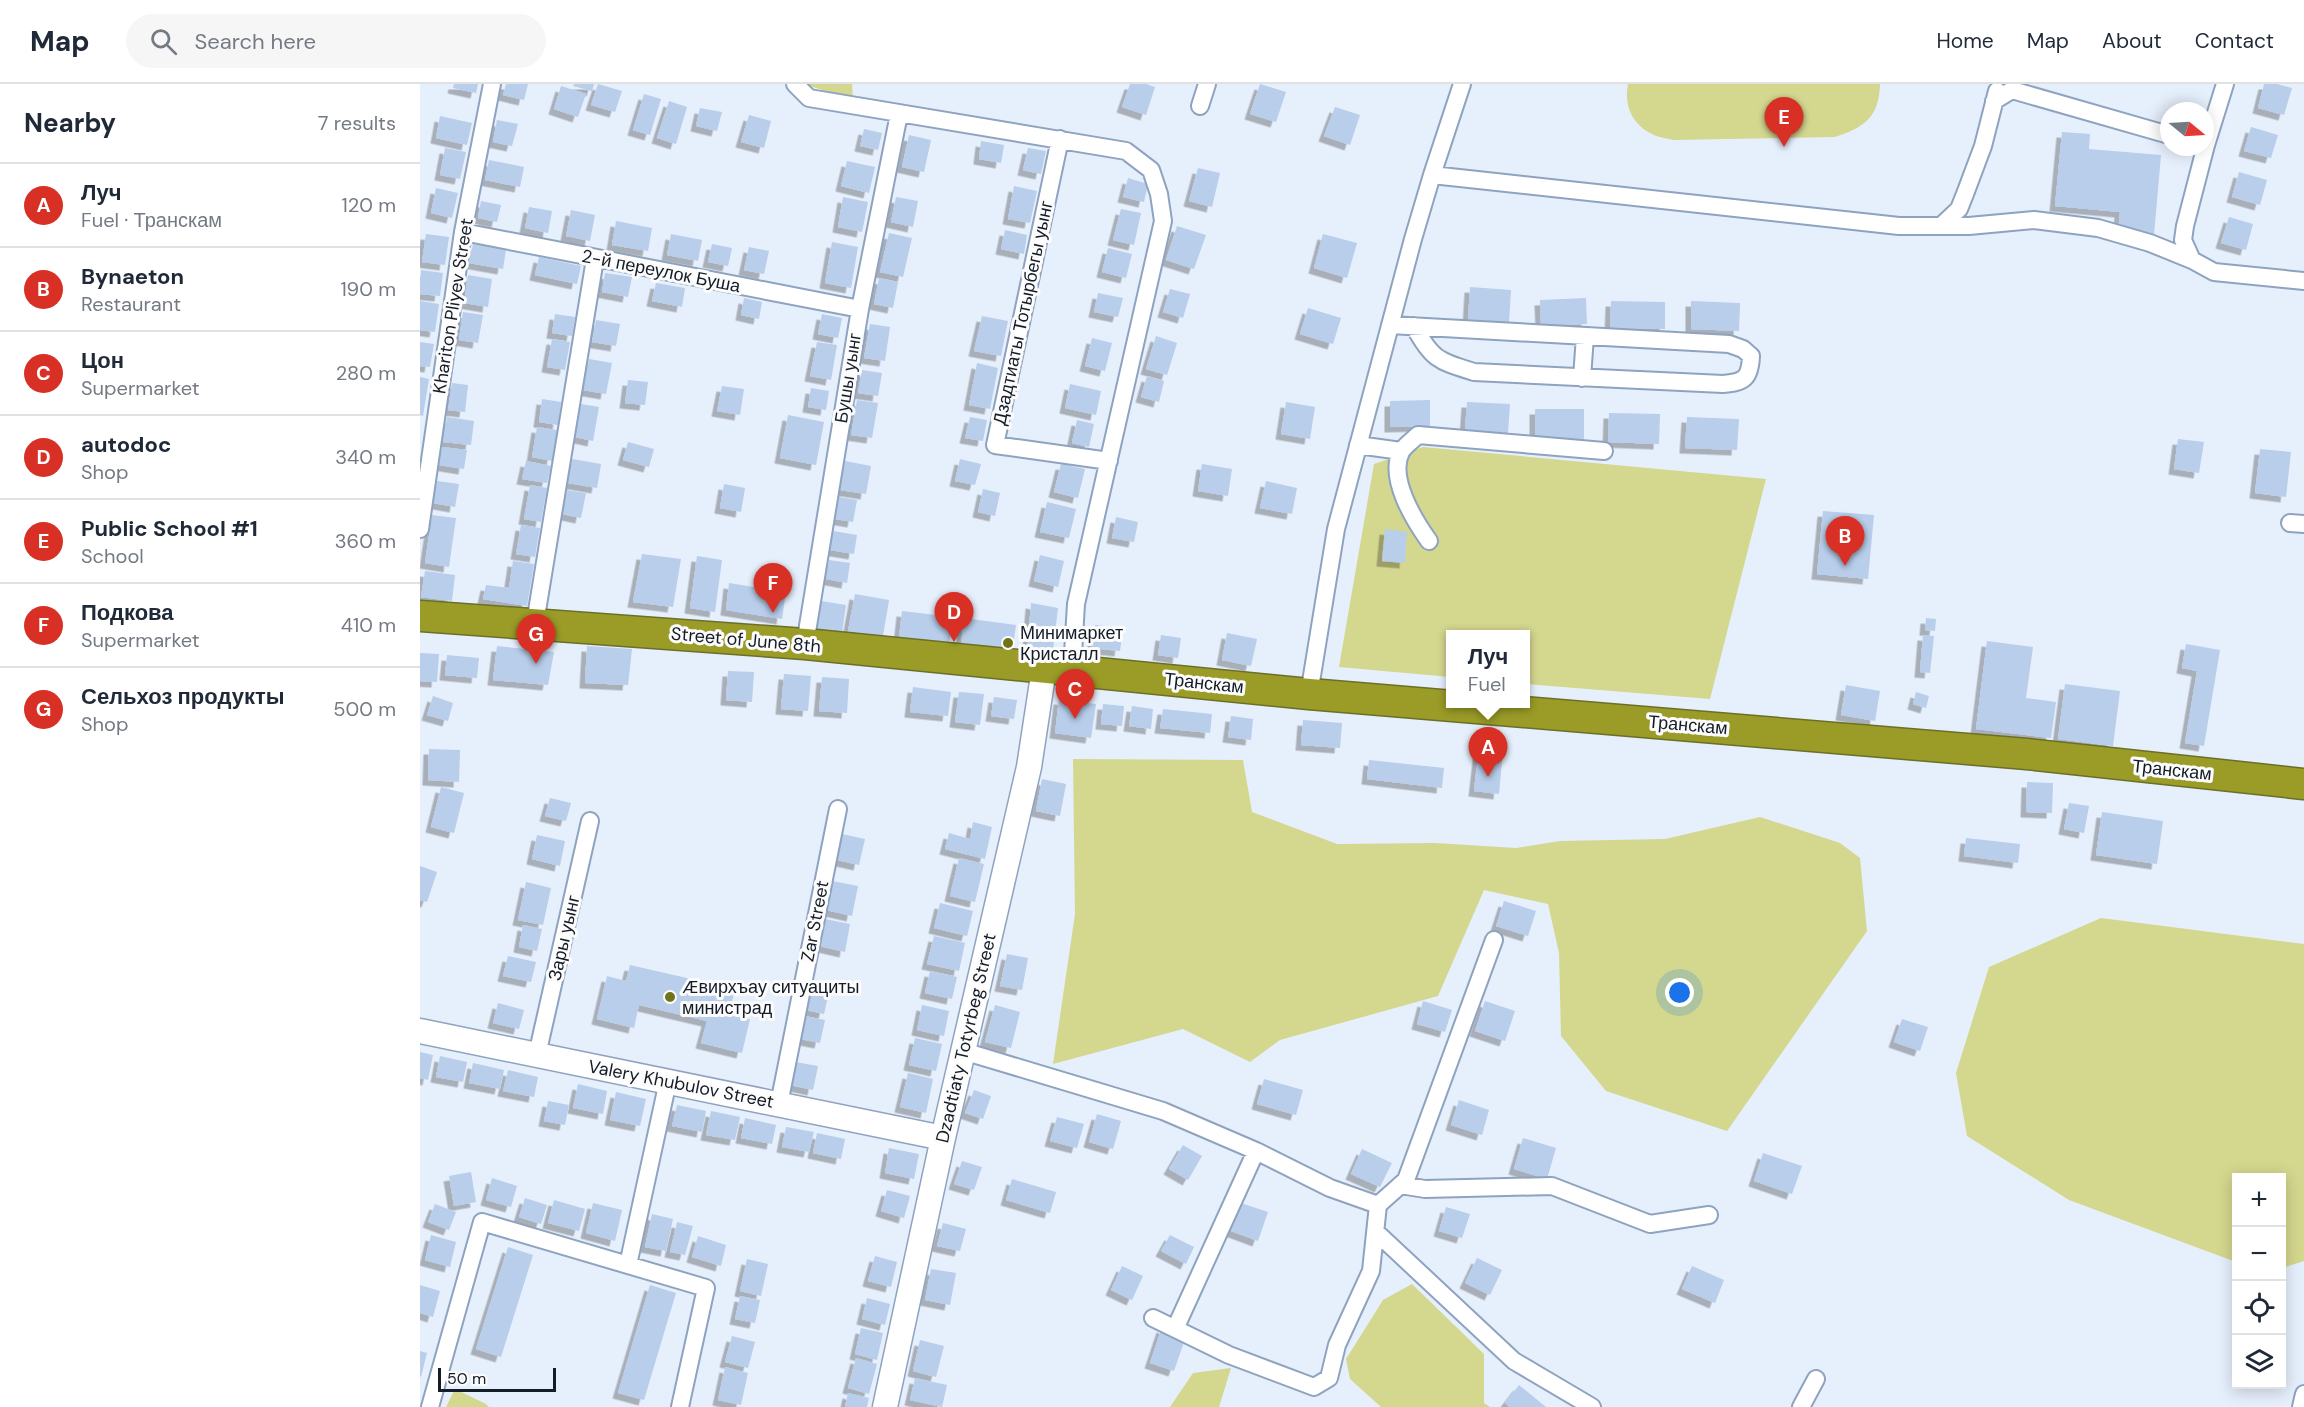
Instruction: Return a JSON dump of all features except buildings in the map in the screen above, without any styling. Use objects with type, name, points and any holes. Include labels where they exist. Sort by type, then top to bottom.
[{"type":"highway","name":"Street of June 8th","points":[[420,616],[805,644],[1058,669]]},
{"type":"highway","name":"Транскам","points":[[1058,669],[1446,705]]},
{"type":"highway","name":"Транскам","points":[[1477,708],[2005,752],[2304,783]]},
{"type":"street","name":"Khariton Pliyev Street","points":[[420,529],[463,232],[492,84]]},
{"type":"street","points":[[795,84],[809,98],[1126,151],[1151,170],[1159,194],[1163,221],[1076,604],[1058,669]]},
{"type":"street","points":[[1200,106],[1207,84]]},
{"type":"street","points":[[1309,694],[1336,529],[1431,175],[1462,84]]},
{"type":"street","points":[[1941,226],[1959,209],[1983,146],[1999,84]]},
{"type":"street","points":[[2214,119],[2225,84]]},
{"type":"street","points":[[1994,101],[2012,90],[2160,132]]},
{"type":"street","name":"Бушы уынг","points":[[805,644],[860,309],[899,114]]},
{"type":"street","name":"Дзадтиаты Тотырбегы уынг","points":[[1060,139],[995,445],[1109,461]]},
{"type":"street","points":[[2192,260],[2183,240],[2203,156]]},
{"type":"street","points":[[1431,175],[1923,228],[2034,220],[2098,228],[2150,243],[2192,260],[2214,272],[2304,281]]},
{"type":"street","name":"2-й переулок Буша","points":[[463,232],[860,309]]},
{"type":"street","points":[[535,623],[595,259]]},
{"type":"street","points":[[1390,325],[1414,326],[1729,344],[1743,349],[1751,356],[1751,366],[1747,378],[1739,383],[1723,384],[1474,372],[1436,358],[1425,347],[1414,326]]},
{"type":"street","points":[[1582,378],[1585,336]]},
{"type":"street","points":[[1429,541],[1408,511],[1397,469],[1401,451],[1418,435],[1604,451]]},
{"type":"street","points":[[1358,445],[1401,451]]},
{"type":"street","name":"Dzadtiaty Totyrbeg Street","points":[[885,1407],[942,1138],[1029,767],[1058,669]]},
{"type":"street","name":"Zar Street","points":[[779,1104],[838,809]]},
{"type":"street","name":"Зары уынг","points":[[537,1055],[590,821]]},
{"type":"street","points":[[1153,1318],[1229,1355],[1314,1387],[1329,1378],[1337,1345],[1371,1271],[1378,1205],[1406,1180],[1494,940]]},
{"type":"street","name":"Valery Khubulov Street","points":[[420,1031],[942,1138]]},
{"type":"street","points":[[963,1051],[1163,1111],[1256,1151],[1330,1188],[1378,1205]]},
{"type":"street","points":[[628,1265],[668,1082]]},
{"type":"street","points":[[1175,1329],[1256,1151]]},
{"type":"street","points":[[1400,1185],[1425,1189],[1552,1186],[1650,1224],[1709,1215]]},
{"type":"street","points":[[430,1407],[482,1222],[706,1288],[680,1407]]},
{"type":"street","points":[[1376,1232],[1514,1361],[1592,1407]]},
{"type":"street","points":[[1801,1407],[1816,1379]]},
{"type":"street","points":[[2301,1407],[2304,1394]]},
{"type":"green space","points":[[852,84],[853,100],[807,85]]},
{"type":"green space","points":[[1628,84],[1880,84],[1877,105],[1868,119],[1855,129],[1835,137],[1673,140],[1652,134],[1638,124],[1628,106]]},
{"type":"green space","points":[[1423,447],[1766,479],[1710,699],[1530,684],[1530,630],[1446,630],[1446,677],[1339,667],[1374,464]]},
{"type":"green space","points":[[1073,759],[1243,760],[1252,812],[1337,844],[1435,843],[1516,848],[1560,841],[1665,839],[1760,817],[1840,843],[1860,858],[1867,931],[1727,1131],[1606,1091],[1561,1036],[1559,953],[1548,904],[1484,890],[1438,996],[1280,1040],[1250,1062],[1183,1029],[1053,1064],[1075,914]]},
{"type":"green space","points":[[2101,918],[2304,944],[2304,1261],[2286,1267],[2286,1173],[2232,1173],[2232,1261],[2069,1200],[1967,1136],[1956,1073],[1989,967]]},
{"type":"green space","points":[[1412,1284],[1484,1354],[1484,1403],[1490,1407],[1381,1407],[1350,1379],[1346,1359],[1383,1300]]},
{"type":"green space","points":[[1231,1368],[1219,1407],[1170,1407],[1193,1373]]},
{"type":"green space","points":[[455,1389],[486,1404],[489,1407],[446,1407]]},
{"type":"place","name":"Public School #1","points":[[1784,147]]},
{"type":"place","name":"Bynaeton","points":[[1845,566]]},
{"type":"place","name":"Подкова","points":[[773,613]]},
{"type":"place","name":"autodoc","points":[[954,642]]},
{"type":"place","name":"Минимаркет Кристалл","points":[[1008,643]]},
{"type":"place","name":"Сельхоз продукты","points":[[536,664]]},
{"type":"place","name":"Цон","points":[[1075,719]]},
{"type":"place","name":"Луч","points":[[1488,777]]},
{"type":"place","name":"Æвирхъау ситуациты министрад","points":[[670,997]]}]
